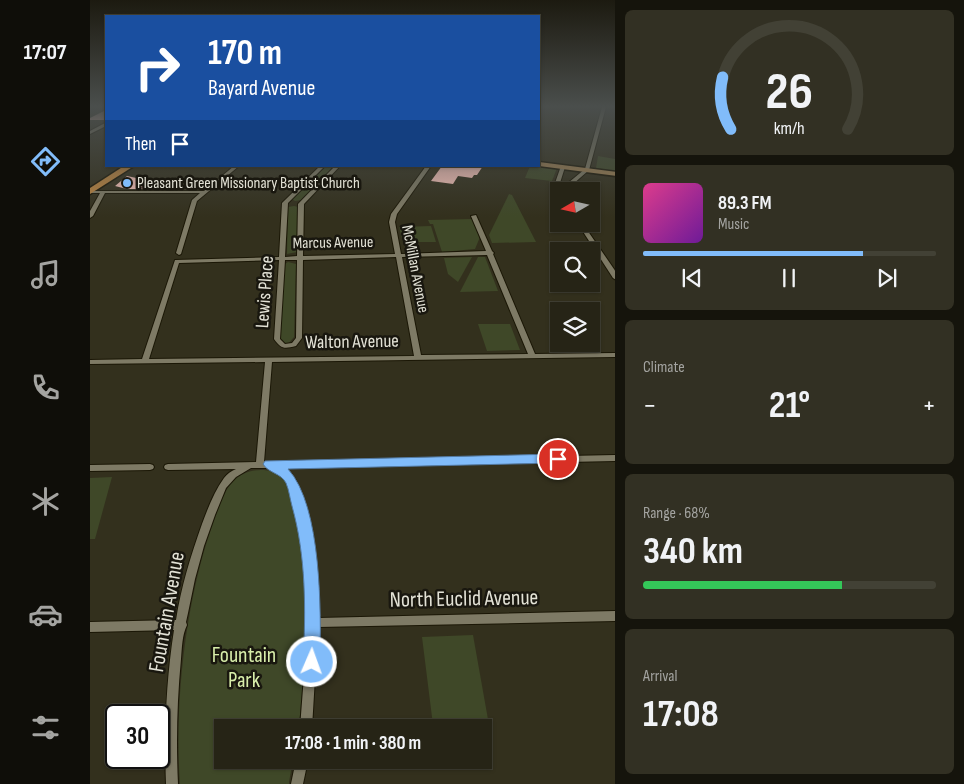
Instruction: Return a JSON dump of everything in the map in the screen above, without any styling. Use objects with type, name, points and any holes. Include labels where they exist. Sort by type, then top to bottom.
[{"type":"main road","points":[[90,192],[128,167]]},
{"type":"street","points":[[572,182],[587,170],[594,144]]},
{"type":"street","points":[[540,164],[615,174]]},
{"type":"street","points":[[179,253],[195,200],[236,167]]},
{"type":"street","points":[[285,203],[322,167]]},
{"type":"street","points":[[285,203],[301,204],[337,167]]},
{"type":"street","name":"McMillan Avenue","points":[[418,357],[392,218],[428,167]]},
{"type":"street","points":[[557,182],[563,167]]},
{"type":"street","points":[[90,192],[204,192]]},
{"type":"street","points":[[90,216],[103,193]]},
{"type":"street","name":"Lewis Place","points":[[285,203],[277,339],[280,344],[286,346],[297,343],[299,338],[301,204]]},
{"type":"street","points":[[474,216],[491,253],[532,356]]},
{"type":"street","points":[[585,232],[615,278]]},
{"type":"street","name":"Marcus Avenue","points":[[145,361],[176,261],[491,253]]},
{"type":"street","name":"Walton Avenue","points":[[90,362],[615,355]]},
{"type":"street","points":[[260,465],[269,360]]},
{"type":"street","points":[[168,467],[615,458]]},
{"type":"street","points":[[260,465],[282,470],[289,477],[300,505],[307,536],[313,623],[307,719]]},
{"type":"street","name":"Fountain Avenue","points":[[172,784],[172,711],[182,625],[199,544],[214,505],[228,479],[260,465]]},
{"type":"street","points":[[90,468],[150,467]]},
{"type":"street","name":"North Euclid Avenue","points":[[313,623],[615,616]]},
{"type":"street","points":[[90,628],[182,625]]},
{"type":"street","points":[[298,784],[300,769]]},
{"type":"green space","points":[[598,156],[615,159],[615,171],[596,168]]},
{"type":"green space","points":[[325,167],[335,167],[302,200],[295,201],[292,199]]},
{"type":"green space","points":[[530,167],[557,168],[552,181],[525,178]]},
{"type":"green space","points":[[509,194],[512,195],[536,242],[492,243],[489,235]]},
{"type":"green space","points":[[288,207],[298,207],[297,252],[287,254]]},
{"type":"green space","points":[[473,219],[480,237],[475,249],[442,252],[433,224],[430,224],[428,220]]},
{"type":"green space","points":[[431,226],[436,242],[403,242],[399,227]]},
{"type":"green space","points":[[472,257],[458,282],[448,274],[444,258]]},
{"type":"green space","points":[[478,257],[485,257],[498,291],[460,292]]},
{"type":"green space","points":[[288,262],[296,264],[294,337],[287,345],[281,340],[280,336],[285,264]]},
{"type":"green space","points":[[478,324],[510,324],[520,350],[487,351]]},
{"type":"green space","name":"Fountain Park","points":[[253,471],[270,471],[282,477],[290,491],[300,537],[306,614],[300,715],[299,719],[214,719],[214,769],[292,769],[289,784],[180,784],[179,719],[181,684],[184,649],[196,581],[215,518],[227,489],[242,474]]},
{"type":"green space","points":[[112,477],[95,539],[90,539],[90,478]]},
{"type":"green space","points":[[473,635],[488,719],[432,719],[422,637]]},
{"type":"building","points":[[441,167],[482,167],[477,175],[474,175],[472,178],[458,176],[453,184],[431,181]]},
{"type":"building","name":"Pleasant Green Missionary Baptist Church","points":[[127,176],[161,181],[149,189],[127,189],[115,186]]},
{"type":"place","name":"Pleasant Green Missionary Baptist Church","points":[[127,183]]},
{"type":"route","points":[[312,662],[313,623],[307,536],[292,481],[282,470],[269,464],[558,459]]}]
